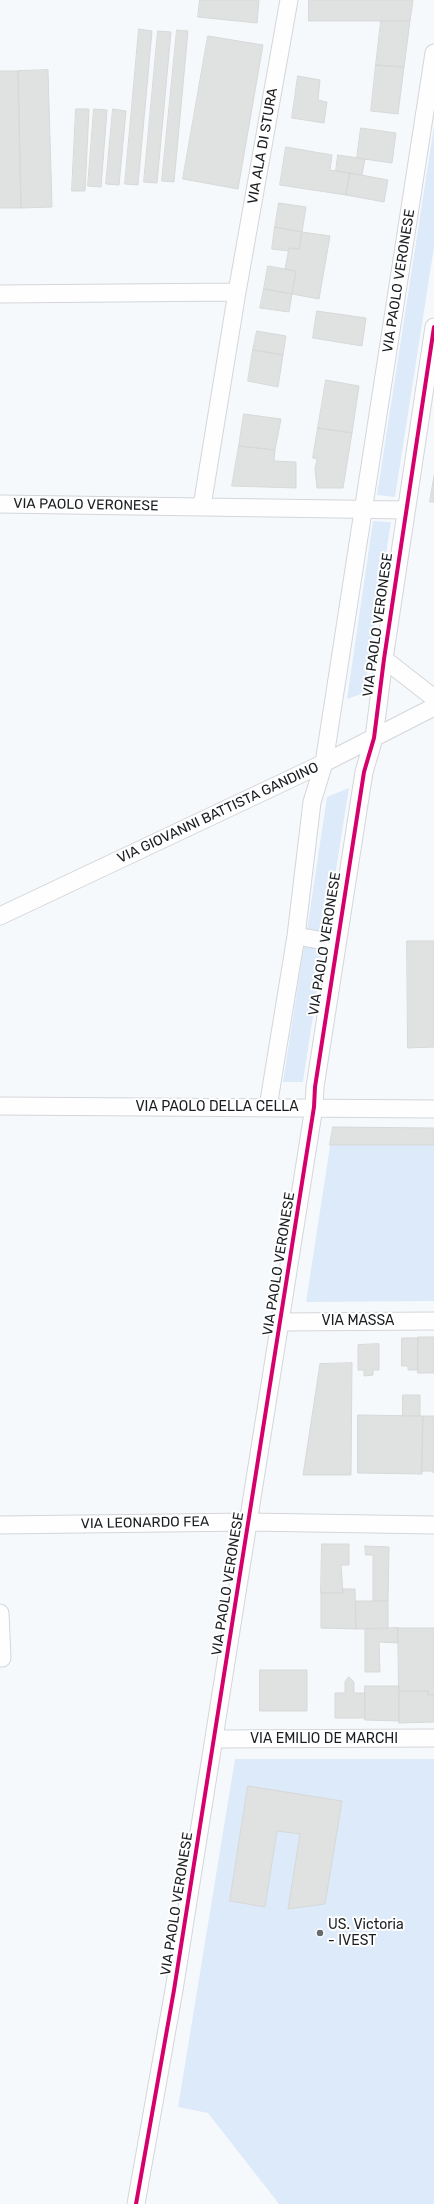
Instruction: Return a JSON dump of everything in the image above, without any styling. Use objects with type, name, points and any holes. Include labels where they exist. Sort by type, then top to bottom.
[{"type":"street","name":"VIA ALA DI STURA","points":[[202,506],[237,292],[289,0]]},
{"type":"street","name":"VIA PAOLO VERONESE","points":[[268,1107],[296,936],[312,802],[324,762],[434,53]]},
{"type":"street","points":[[0,294],[237,292]]},
{"type":"street","name":"VIA PAOLO VERONESE","points":[[136,2204],[174,1990],[215,1740],[314,1107],[315,1087],[336,943],[364,772],[374,738],[384,659],[434,327]]},
{"type":"street","name":"VIA PAOLO VERONESE","points":[[0,504],[364,508],[406,510]]},
{"type":"street","points":[[384,659],[434,698]]},
{"type":"street","name":"VIA GIOVANNI BATTISTA GANDINO","points":[[0,916],[434,708]]},
{"type":"street","name":"VIA PAOLO VERONESE","points":[[296,936],[336,943]]},
{"type":"street","name":"VIA PAOLO DELLA CELLA","points":[[0,1106],[434,1108]]},
{"type":"street","name":"VIA MASSA","points":[[281,1322],[434,1321]]},
{"type":"street","name":"VIA LEONARDO FEA","points":[[0,1525],[249,1522],[434,1525]]},
{"type":"street","points":[[0,1613],[2,1658]]},
{"type":"street","name":"VIA EMILIO DE MARCHI","points":[[215,1740],[434,1738]]},
{"type":"shaded area","points":[[434,126],[434,247],[395,497],[377,495]]},
{"type":"shaded area","points":[[373,521],[391,522],[364,693],[347,699]]},
{"type":"shaded area","points":[[349,788],[326,933],[307,930],[327,797]]},
{"type":"shaded area","points":[[304,946],[323,950],[303,1082],[283,1082]]},
{"type":"shaded area","points":[[333,1127],[434,1128],[434,1301],[306,1302]]},
{"type":"shaded area","name":"US. Victoria - IVEST","points":[[235,1759],[434,1759],[434,2204],[279,2204],[208,2113],[178,2107]]},
{"type":"building","points":[[200,0],[259,0],[257,23],[198,17]]},
{"type":"building","points":[[309,0],[413,0],[410,21],[309,21]]},
{"type":"building","points":[[381,21],[410,21],[404,67],[376,65]]},
{"type":"building","points":[[139,29],[152,31],[138,185],[125,184]]},
{"type":"building","points":[[177,30],[188,31],[174,182],[162,181]]},
{"type":"building","points":[[158,31],[171,32],[157,183],[144,182]]},
{"type":"building","points":[[208,36],[263,45],[238,189],[183,179]]},
{"type":"building","points":[[376,65],[404,67],[398,114],[371,111]]},
{"type":"building","points":[[48,70],[52,207],[21,208],[18,71]]},
{"type":"building","points":[[0,71],[18,71],[21,208],[0,208]]},
{"type":"building","points":[[298,76],[320,80],[318,100],[327,102],[324,123],[292,118]]},
{"type":"building","points":[[76,109],[89,109],[85,191],[72,191]]},
{"type":"building","points":[[94,109],[107,110],[101,187],[88,186]]},
{"type":"building","points":[[113,109],[126,111],[119,185],[106,184]]},
{"type":"building","points":[[361,128],[396,133],[392,163],[357,158]]},
{"type":"building","points":[[286,147],[332,155],[330,170],[350,173],[346,195],[280,185]]},
{"type":"building","points":[[338,155],[365,159],[362,175],[336,171]]},
{"type":"building","points":[[350,173],[388,180],[384,202],[346,195]]},
{"type":"building","points":[[279,203],[306,207],[302,232],[275,227]]},
{"type":"building","points":[[275,227],[302,232],[299,249],[289,248],[288,251],[272,249]]},
{"type":"building","points":[[302,232],[330,236],[319,299],[292,294],[296,271],[285,269],[289,248],[299,249]]},
{"type":"building","points":[[268,266],[296,271],[292,294],[264,289]]},
{"type":"building","points":[[264,289],[292,294],[289,312],[260,308]]},
{"type":"building","points":[[317,311],[366,318],[362,346],[313,338]]},
{"type":"building","points":[[257,331],[286,336],[283,355],[253,350]]},
{"type":"building","points":[[253,350],[283,355],[278,387],[248,381]]},
{"type":"building","points":[[326,380],[359,386],[352,433],[318,428]]},
{"type":"building","points":[[244,414],[281,419],[275,450],[239,446]]},
{"type":"building","points":[[318,428],[352,433],[343,488],[317,488],[315,469],[317,459],[313,458]]},
{"type":"building","points":[[239,446],[275,450],[274,461],[296,462],[296,488],[232,486]]},
{"type":"building","points":[[434,476],[434,502],[430,502]]},
{"type":"building","points":[[407,941],[434,941],[434,1047],[408,1048]]},
{"type":"building","points":[[333,1127],[434,1128],[434,1145],[330,1145]]},
{"type":"building","points":[[418,1337],[434,1337],[434,1373],[418,1373]]},
{"type":"building","points":[[402,1338],[418,1338],[418,1370],[408,1370],[408,1366],[402,1366]]},
{"type":"building","points":[[379,1344],[379,1370],[373,1370],[373,1375],[364,1376],[364,1370],[358,1370],[358,1345]]},
{"type":"building","points":[[352,1363],[351,1475],[303,1475],[320,1364]]},
{"type":"building","points":[[403,1395],[420,1395],[420,1416],[403,1416]]},
{"type":"building","points":[[358,1415],[423,1416],[422,1474],[358,1473]]},
{"type":"building","points":[[423,1416],[434,1416],[434,1473],[431,1471],[422,1471]]},
{"type":"building","points":[[322,1544],[349,1544],[349,1565],[341,1565],[343,1593],[321,1593]]},
{"type":"building","points":[[365,1546],[389,1547],[388,1601],[373,1601],[373,1555],[366,1555]]},
{"type":"building","points":[[343,1589],[355,1589],[356,1629],[321,1628],[321,1593],[343,1593]]},
{"type":"building","points":[[356,1601],[388,1601],[388,1629],[356,1629]]},
{"type":"building","points":[[398,1628],[434,1628],[434,1695],[428,1695],[428,1691],[399,1691]]},
{"type":"building","points":[[398,1628],[398,1643],[379,1642],[380,1672],[365,1672],[365,1629]]},
{"type":"building","points":[[260,1670],[307,1670],[307,1711],[260,1711]]},
{"type":"building","points":[[349,1677],[354,1682],[354,1693],[365,1693],[365,1718],[335,1718],[335,1693],[345,1693],[345,1682]]},
{"type":"building","points":[[365,1686],[399,1686],[399,1721],[365,1720]]},
{"type":"building","points":[[399,1691],[428,1691],[428,1695],[434,1695],[434,1722],[399,1723]]},
{"type":"building","points":[[248,1786],[342,1801],[325,1904],[288,1909],[300,1834],[277,1831],[265,1907],[230,1901]]},
{"type":"cycle path","points":[[136,2204],[174,1990],[314,1107],[315,1087],[364,772],[374,738],[384,659],[434,327]]},
{"type":"place","name":"US. Victoria - IVEST","points":[[320,1933]]}]
